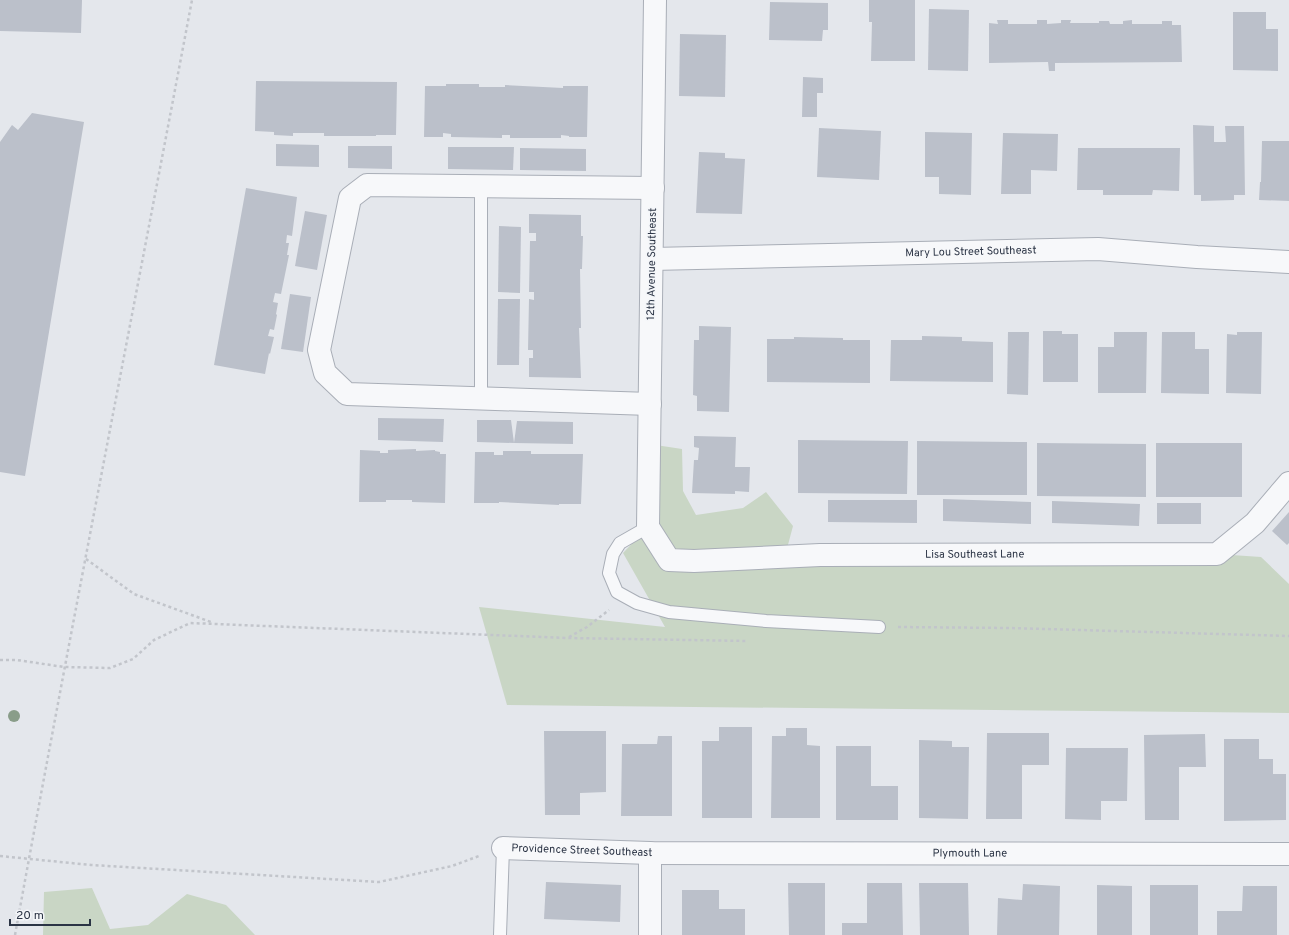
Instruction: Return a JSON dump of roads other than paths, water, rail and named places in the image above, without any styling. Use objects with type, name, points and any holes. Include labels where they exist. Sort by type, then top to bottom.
[{"type":"street","name":"12th Avenue Southeast","points":[[648,527],[655,0]]},
{"type":"street","points":[[650,404],[347,394],[325,374],[319,350],[350,198],[367,185],[653,188]]},
{"type":"street","name":"Mary Lou Street Southeast","points":[[652,259],[1098,249],[1197,257],[1289,262]]},
{"type":"street","name":"Lisa Southeast Lane","points":[[648,527],[669,560],[694,561],[820,555],[1217,554],[1255,523],[1289,483]]},
{"type":"street","name":"Providence Street Southeast","points":[[502,848],[650,852],[650,935]]},
{"type":"street","name":"Plymouth Lane","points":[[650,852],[1289,854]]},
{"type":"lane","points":[[480,398],[481,186]]},
{"type":"lane","points":[[648,527],[620,543],[613,554],[609,573],[617,592],[625,597],[669,612],[766,621],[879,627]]},
{"type":"lane","points":[[500,935],[502,848]]}]
